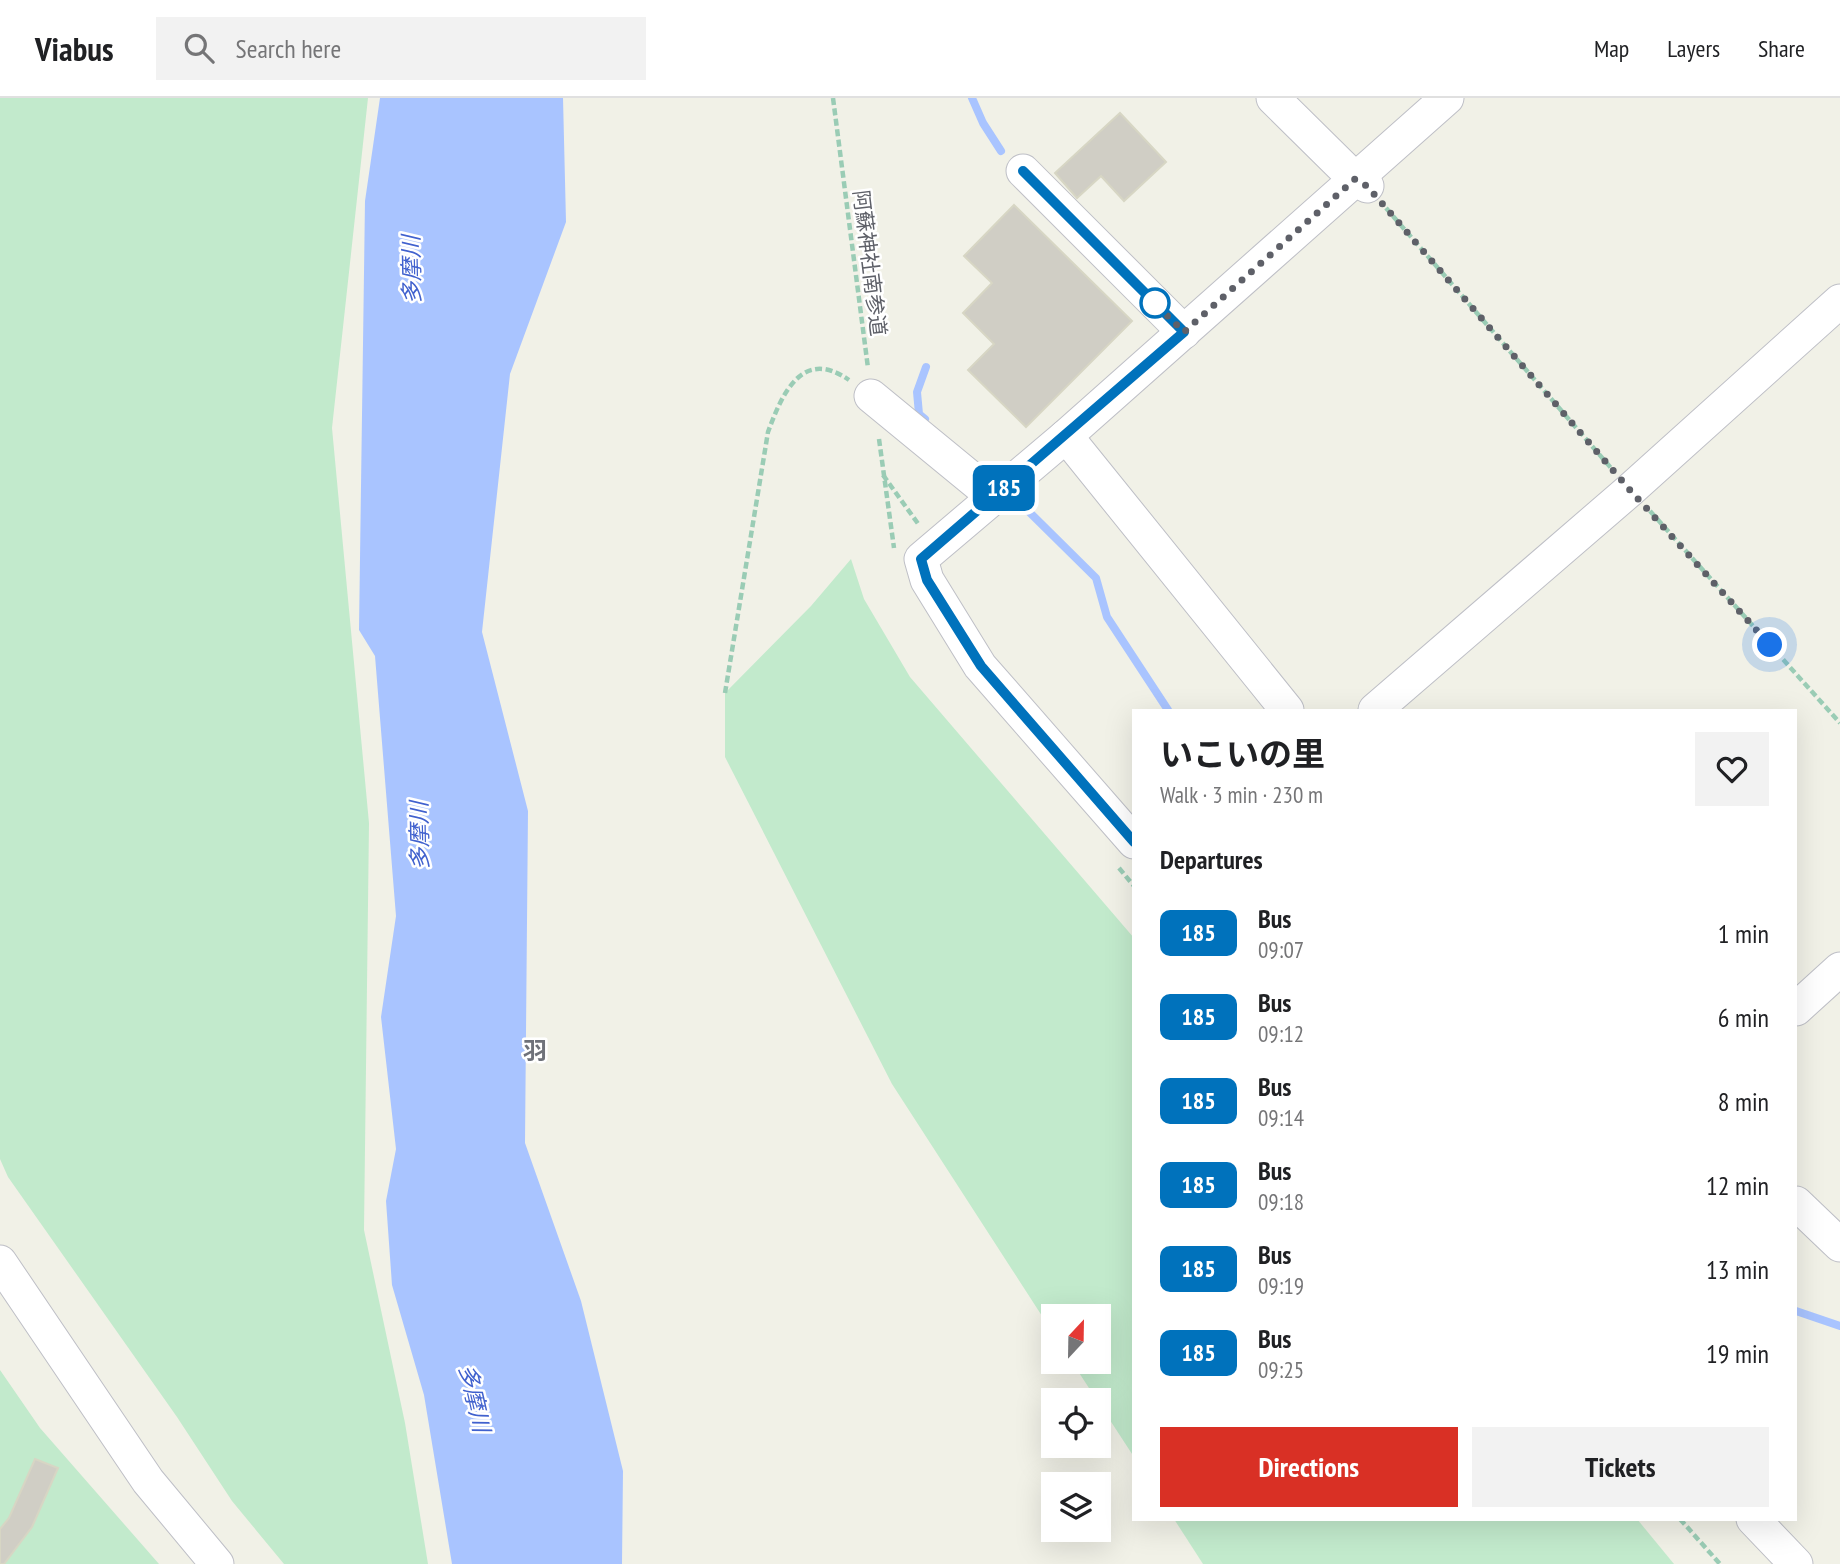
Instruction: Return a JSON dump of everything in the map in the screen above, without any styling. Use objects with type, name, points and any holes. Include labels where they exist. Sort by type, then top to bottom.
[{"type":"street","points":[[1273,98],[1361,182]]},
{"type":"street","points":[[1132,840],[981,666],[927,580],[921,559],[1361,182],[1447,98]]},
{"type":"street","points":[[1023,171],[1184,332]]},
{"type":"street","points":[[1376,709],[1630,490],[1840,301]]},
{"type":"street","points":[[871,396],[1000,491]]},
{"type":"street","points":[[1066,436],[1286,709]]},
{"type":"street","points":[[1797,1008],[1840,969]]},
{"type":"street","points":[[1797,1204],[1840,1245]]},
{"type":"street","points":[[0,1262],[148,1481],[216,1564]]},
{"type":"street","points":[[1755,1521],[1796,1564]]},
{"type":"path","name":"阿蘇神社南参道","points":[[834,98],[871,396]]},
{"type":"path","points":[[1361,182],[1630,490],[1840,723]]},
{"type":"path","points":[[725,693],[768,432],[781,396],[798,376],[821,369],[844,377],[871,396]]},
{"type":"path","points":[[888,440],[878,432],[881,472],[896,560]]},
{"type":"path","points":[[881,472],[926,534]]},
{"type":"path","points":[[921,528],[930,520]]},
{"type":"path","points":[[1682,1521],[1720,1564]]},
{"type":"green space","points":[[0,98],[368,98],[332,428],[369,823],[364,1230],[405,1423],[428,1564],[284,1564],[232,1501],[177,1417],[8,1177],[0,1159]]},
{"type":"green space","points":[[851,559],[864,599],[910,677],[1132,936],[1132,1454],[1111,1422],[1111,1388],[1089,1388],[1080,1374],[1111,1374],[1111,1304],[1041,1304],[1041,1314],[892,1084],[725,757],[725,693],[811,606]]},
{"type":"green space","points":[[0,1370],[40,1428],[159,1564],[0,1564]]},
{"type":"green space","points":[[1175,1521],[1639,1521],[1674,1564],[1203,1564]]},
{"type":"water","name":"多摩川","points":[[380,98],[563,98],[566,222],[510,374],[482,632],[528,811],[525,1143],[581,1301],[623,1471],[622,1564],[452,1564],[424,1395],[392,1285],[386,1201],[396,1149],[381,1017],[396,916],[375,656],[359,630],[365,201]]},
{"type":"building","points":[[1120,113],[1166,162],[1124,201],[1101,176],[1077,198],[1055,173]]},
{"type":"building","points":[[1014,205],[1132,321],[1026,427],[968,370],[994,344],[963,313],[992,283],[964,256]]},
{"type":"building","points":[[35,1459],[58,1468],[32,1527],[4,1564],[0,1564],[0,1529],[9,1518]]},
{"type":"waterway","points":[[972,98],[983,123],[1001,151]]},
{"type":"waterway","points":[[925,419],[919,414],[917,392],[926,367]]},
{"type":"waterway","points":[[1009,492],[1096,578],[1107,617],[1167,709]]},
{"type":"waterway","points":[[1797,1311],[1840,1326]]},
{"type":"bus line","name":"185","points":[[1023,171],[1184,332],[921,559],[927,580],[981,666],[1132,840]]},
{"type":"district","name":"羽","points":[[535,1050]]},
{"type":"route","points":[[1155,303],[1152,301],[1184,332],[1355,179],[1367,186],[1630,490],[1770,645]]}]
